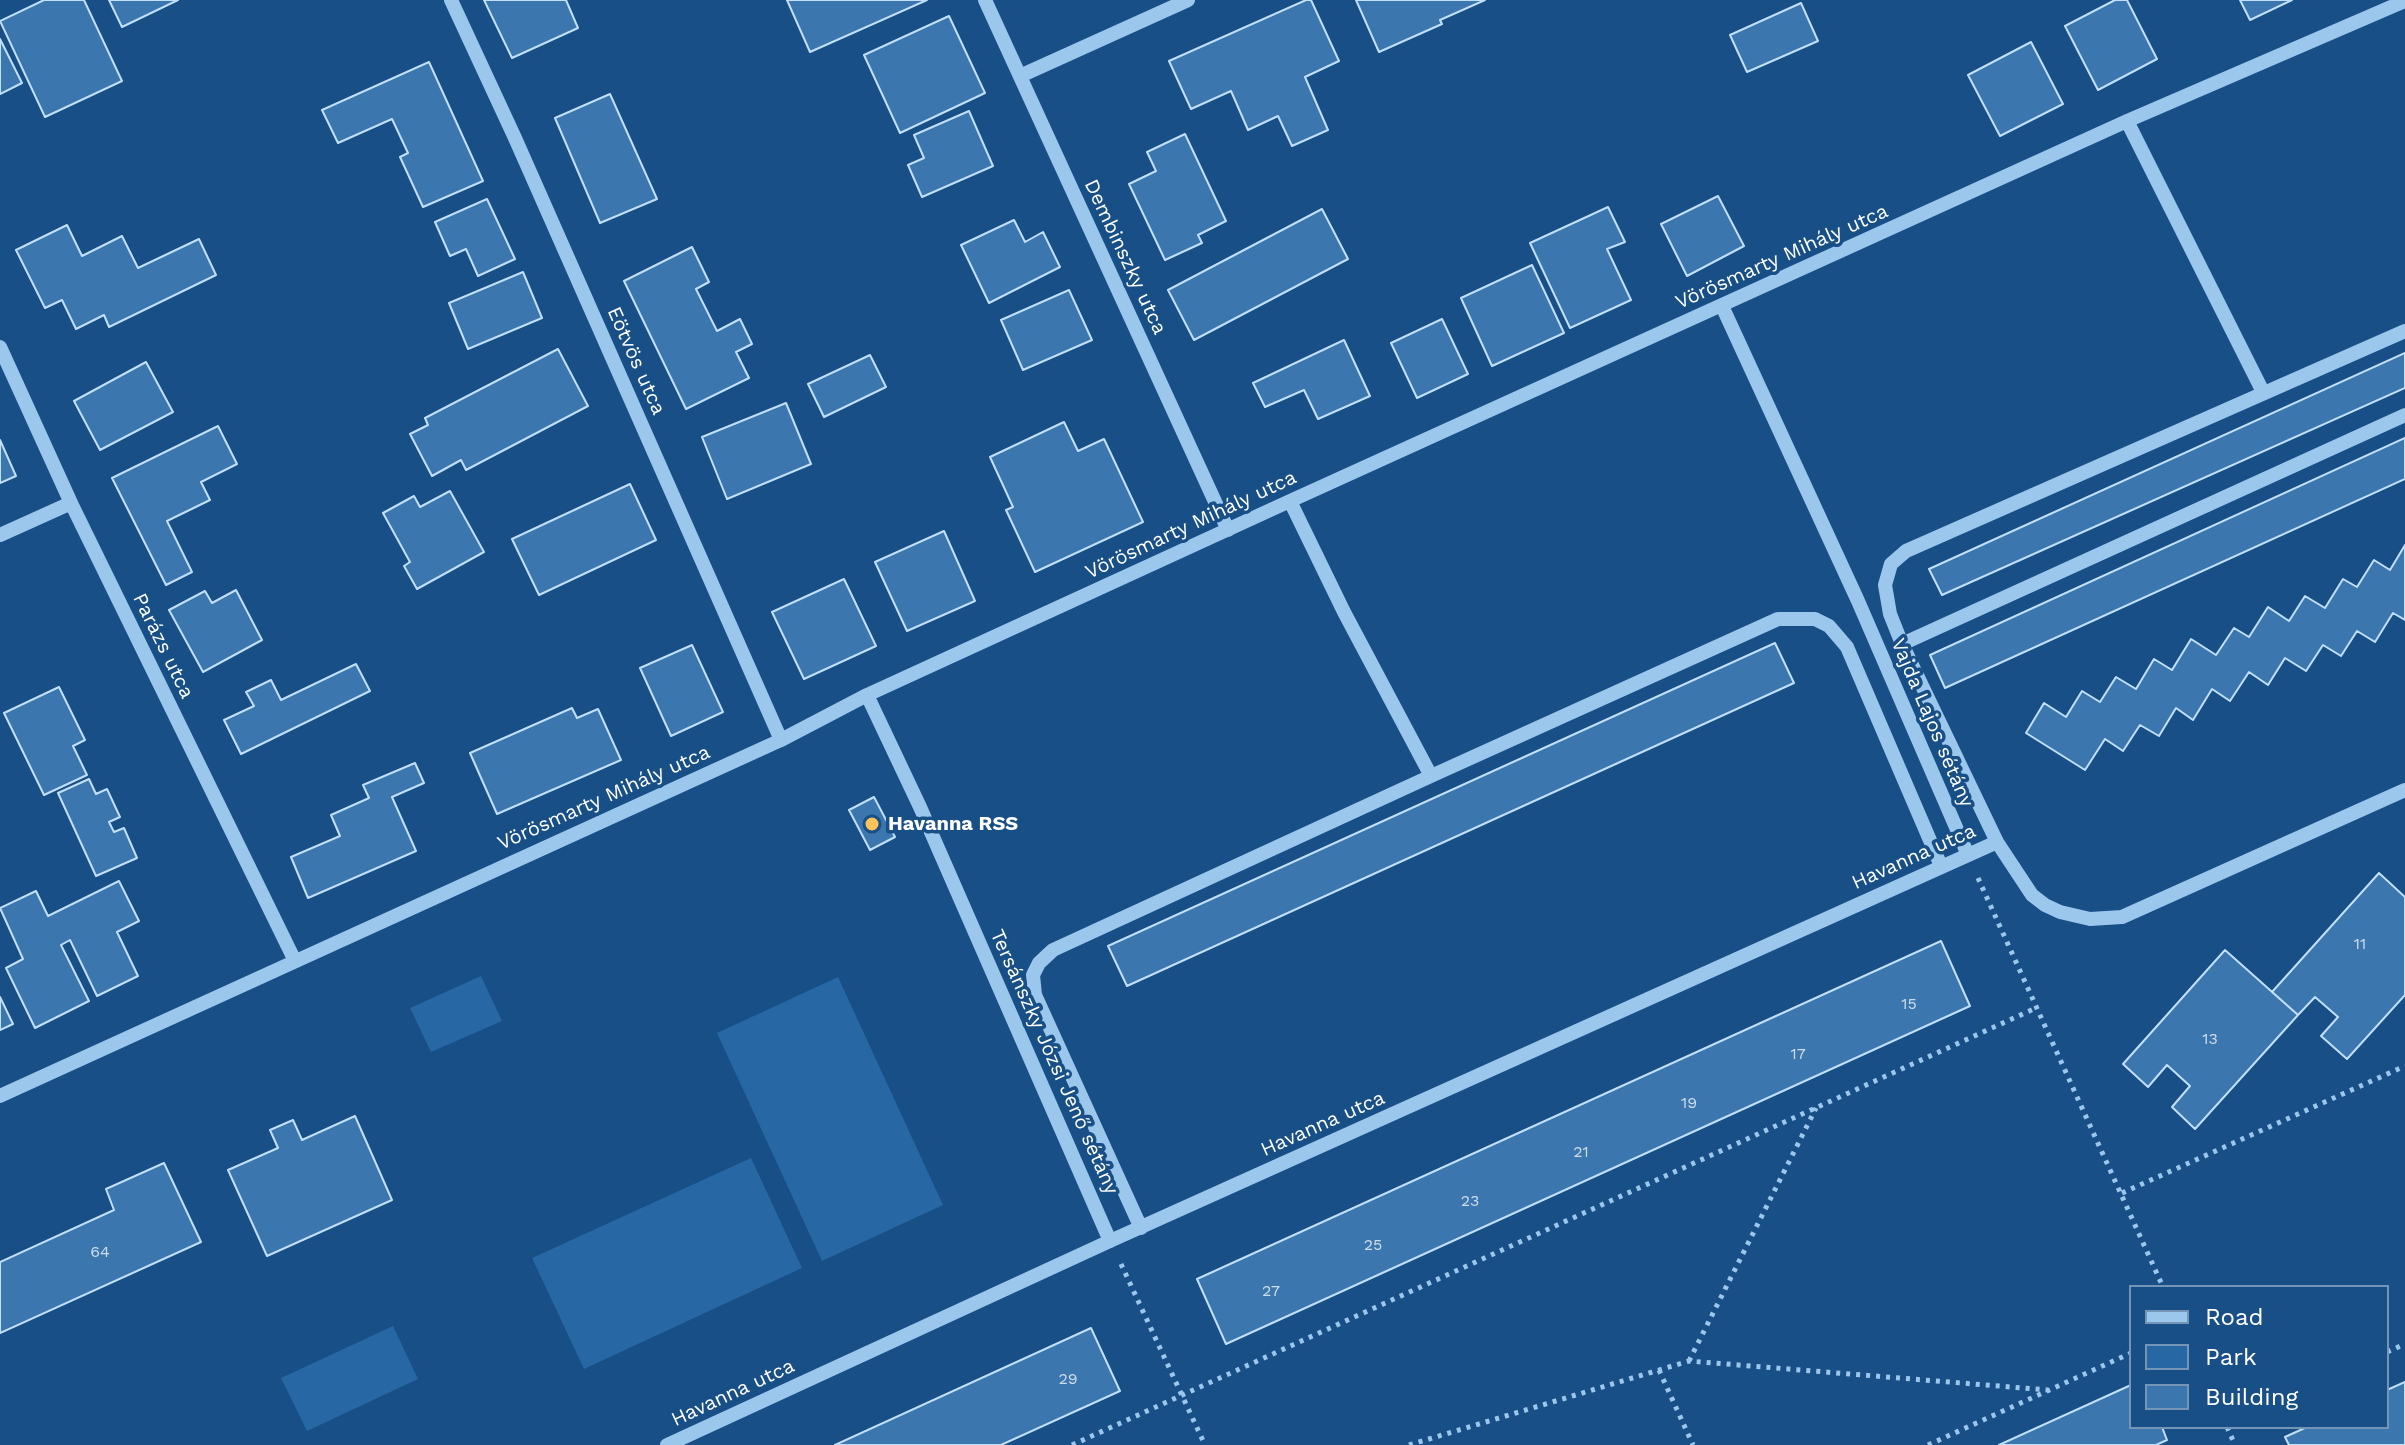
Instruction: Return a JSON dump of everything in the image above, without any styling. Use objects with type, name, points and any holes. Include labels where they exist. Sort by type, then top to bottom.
[{"type":"street","name":"Eötvös utca","points":[[451,0],[781,740]]},
{"type":"street","name":"Dembinszky utca","points":[[985,0],[1228,530]]},
{"type":"street","points":[[1020,76],[1188,0]]},
{"type":"street","name":"Vörösmarty Mihály utca","points":[[0,1096],[781,740],[867,695],[1290,501],[2127,121],[2405,1]]},
{"type":"street","points":[[2127,121],[2263,392]]},
{"type":"street","name":"Vajda Lajos sétány","points":[[1722,306],[1858,601],[1968,855]]},
{"type":"street","points":[[2405,331],[1897,556],[1887,572],[1885,585],[1890,614],[1902,644],[1997,842],[2032,895],[2045,905],[2090,919],[2122,917],[2405,790]]},
{"type":"street","name":"Parázs utca","points":[[0,347],[71,503],[295,961]]},
{"type":"street","points":[[1902,644],[2405,415]]},
{"type":"street","points":[[1290,501],[1344,612],[1431,776]]},
{"type":"street","points":[[0,535],[71,503]]},
{"type":"street","points":[[1141,1228],[1035,995],[1033,975],[1039,963],[1053,950],[1431,776],[1778,619],[1815,619],[1829,626],[1847,647],[1941,866]]},
{"type":"street","name":"Tersánszky Józsi Jenő sétány","points":[[867,695],[920,807],[1110,1241]]},
{"type":"street","name":"Havanna utca","points":[[667,1445],[1110,1241],[1997,842]]},
{"type":"path","points":[[1968,855],[2162,1285]]},
{"type":"path","points":[[1072,1445],[2036,1008]]},
{"type":"path","points":[[2122,1193],[2405,1066]]},
{"type":"path","points":[[1689,1361],[1817,1107]]},
{"type":"path","points":[[1110,1241],[1205,1445]]},
{"type":"path","points":[[1928,1445],[2129,1354]]},
{"type":"path","points":[[1409,1445],[1689,1361],[2048,1390]]},
{"type":"path","points":[[1659,1370],[1693,1445]]},
{"type":"green space","points":[[481,976],[502,1021],[431,1052],[410,1008]]},
{"type":"green space","points":[[838,977],[943,1205],[822,1261],[717,1033]]},
{"type":"green space","points":[[751,1158],[802,1268],[584,1369],[532,1258]]},
{"type":"green space","points":[[393,1326],[418,1379],[307,1431],[281,1378]]},
{"type":"building","points":[[44,0],[84,0],[122,81],[45,117],[0,21]]},
{"type":"building","points":[[109,0],[178,0],[122,27]]},
{"type":"building","points":[[484,0],[566,0],[578,28],[512,58]]},
{"type":"building","points":[[787,0],[927,0],[810,52]]},
{"type":"building","points":[[1311,0],[1339,61],[1305,77],[1328,130],[1292,146],[1278,116],[1248,130],[1231,91],[1191,109],[1169,61]]},
{"type":"building","points":[[1356,0],[1485,0],[1440,20],[1442,24],[1379,52]]},
{"type":"building","points":[[2115,0],[2127,0],[2157,59],[2098,90],[2065,26]]},
{"type":"building","points":[[2240,0],[2292,0],[2250,20]]},
{"type":"building","points":[[1801,3],[1818,41],[1747,72],[1730,35]]},
{"type":"building","points":[[949,16],[985,93],[900,133],[864,55]]},
{"type":"building","points":[[0,39],[22,83],[0,94]]},
{"type":"building","points":[[2031,42],[2063,104],[2000,136],[1968,75]]},
{"type":"building","points":[[429,62],[483,181],[423,207],[400,157],[408,153],[392,119],[338,143],[322,110]]},
{"type":"building","points":[[610,94],[657,199],[600,223],[555,118]]},
{"type":"building","points":[[969,111],[993,166],[922,197],[908,165],[924,158],[914,135]]},
{"type":"building","points":[[1185,134],[1226,221],[1198,235],[1202,243],[1165,260],[1129,184],[1156,171],[1147,152]]},
{"type":"building","points":[[1718,196],[1744,246],[1687,276],[1661,224]]},
{"type":"building","points":[[487,199],[515,259],[478,276],[466,249],[450,256],[435,222]]},
{"type":"building","points":[[1608,207],[1625,242],[1607,249],[1631,300],[1570,328],[1530,243]]},
{"type":"building","points":[[1322,209],[1348,259],[1194,340],[1168,290]]},
{"type":"building","points":[[1014,220],[1025,242],[1043,232],[1060,267],[989,303],[961,245]]},
{"type":"building","points":[[67,225],[82,256],[122,236],[138,268],[199,239],[216,275],[109,327],[104,315],[76,329],[62,300],[45,308],[16,250]]},
{"type":"building","points":[[692,247],[709,282],[696,289],[717,331],[740,319],[752,344],[736,352],[749,378],[686,409],[624,281]]},
{"type":"building","points":[[1532,265],[1564,333],[1492,366],[1461,298]]},
{"type":"building","points":[[523,272],[542,318],[468,349],[449,303]]},
{"type":"building","points":[[1069,290],[1092,340],[1023,370],[1001,320]]},
{"type":"building","points":[[1442,319],[1468,374],[1417,398],[1391,343]]},
{"type":"building","points":[[1344,340],[1370,396],[1318,419],[1304,390],[1265,407],[1253,383]]},
{"type":"building","points":[[558,349],[588,406],[466,470],[461,460],[432,476],[410,434],[428,425],[425,418]]},
{"type":"building","points":[[2405,353],[2405,388],[1942,595],[1929,569]]},
{"type":"building","points":[[870,355],[886,387],[824,417],[808,384]]},
{"type":"building","points":[[146,362],[173,412],[100,450],[74,401]]},
{"type":"building","points":[[786,403],[811,464],[727,499],[702,437]]},
{"type":"building","points":[[1064,422],[1078,451],[1104,439],[1143,522],[1035,572],[1006,510],[1013,507],[990,457]]},
{"type":"building","points":[[218,426],[237,464],[201,482],[210,500],[167,521],[192,572],[166,585],[112,478]]},
{"type":"building","points":[[2405,438],[2405,479],[1945,688],[1930,655]]},
{"type":"building","points":[[0,440],[16,476],[0,483]]},
{"type":"building","points":[[630,484],[656,540],[539,595],[512,539]]},
{"type":"building","points":[[450,491],[484,552],[417,589],[404,566],[410,562],[383,513],[414,496],[420,507]]},
{"type":"building","points":[[944,531],[975,601],[907,631],[875,562]]},
{"type":"building","points":[[2405,545],[2405,620],[2393,613],[2375,642],[2357,631],[2341,656],[2323,645],[2306,671],[2285,658],[2268,685],[2249,672],[2230,701],[2212,689],[2193,720],[2176,708],[2159,736],[2140,725],[2123,751],[2105,739],[2085,770],[2026,733],[2044,703],[2066,717],[2082,691],[2100,702],[2116,677],[2136,689],[2154,659],[2172,670],[2191,639],[2216,655],[2234,628],[2249,637],[2268,607],[2289,621],[2305,596],[2325,608],[2343,579],[2357,587],[2374,560],[2390,570]]},
{"type":"building","points":[[844,579],[876,646],[804,679],[772,612]]},
{"type":"building","points":[[236,590],[262,640],[203,672],[169,610],[205,591],[212,603]]},
{"type":"building","points":[[1775,643],[1794,683],[1127,986],[1108,946]]},
{"type":"building","points":[[692,645],[723,712],[671,736],[640,668]]},
{"type":"building","points":[[356,664],[370,691],[241,754],[224,720],[254,706],[246,692],[271,680],[281,700]]},
{"type":"building","points":[[59,687],[85,740],[73,746],[87,775],[44,795],[4,713]]},
{"type":"building","points":[[572,708],[577,718],[598,709],[621,760],[497,814],[470,753]]},
{"type":"building","points":[[415,763],[424,783],[392,797],[416,851],[308,898],[291,857],[340,836],[331,815],[369,798],[363,785]]},
{"type":"building","points":[[89,779],[96,794],[107,789],[120,817],[109,822],[114,832],[124,828],[137,858],[96,876],[58,793]]},
{"type":"building","name":"Havanna RSS","points":[[874,797],[895,837],[870,850],[849,810]]},
{"type":"building","points":[[2379,873],[2405,897],[2405,995],[2347,1059],[2321,1036],[2338,1017],[2315,997],[2298,1015],[2272,992]]},
{"type":"building","points":[[119,881],[139,921],[117,932],[138,976],[97,996],[70,940],[61,945],[89,1001],[35,1028],[6,968],[23,959],[0,908],[36,891],[48,916]]},
{"type":"building","points":[[1941,941],[1970,1006],[1226,1344],[1197,1279]]},
{"type":"building","points":[[2225,950],[2298,1015],[2195,1129],[2172,1107],[2190,1086],[2167,1065],[2148,1087],[2123,1064]]},
{"type":"building","points":[[0,997],[13,1024],[0,1030]]},
{"type":"building","points":[[355,1116],[392,1200],[267,1256],[228,1170],[278,1148],[270,1130],[293,1120],[302,1140]]},
{"type":"building","points":[[164,1163],[201,1242],[0,1333],[0,1262],[114,1210],[106,1189]]},
{"type":"building","points":[[1091,1328],[1120,1391],[1001,1445],[835,1445]]},
{"type":"building","points":[[2405,1382],[2405,1445],[2289,1445],[2285,1437],[2303,1429],[2389,1429],[2389,1389]]},
{"type":"building","points":[[2129,1386],[2129,1429],[2163,1429],[2167,1440],[2156,1445],[1999,1445]]},
{"type":"place","name":"Havanna RSS","points":[[872,824]]}]
